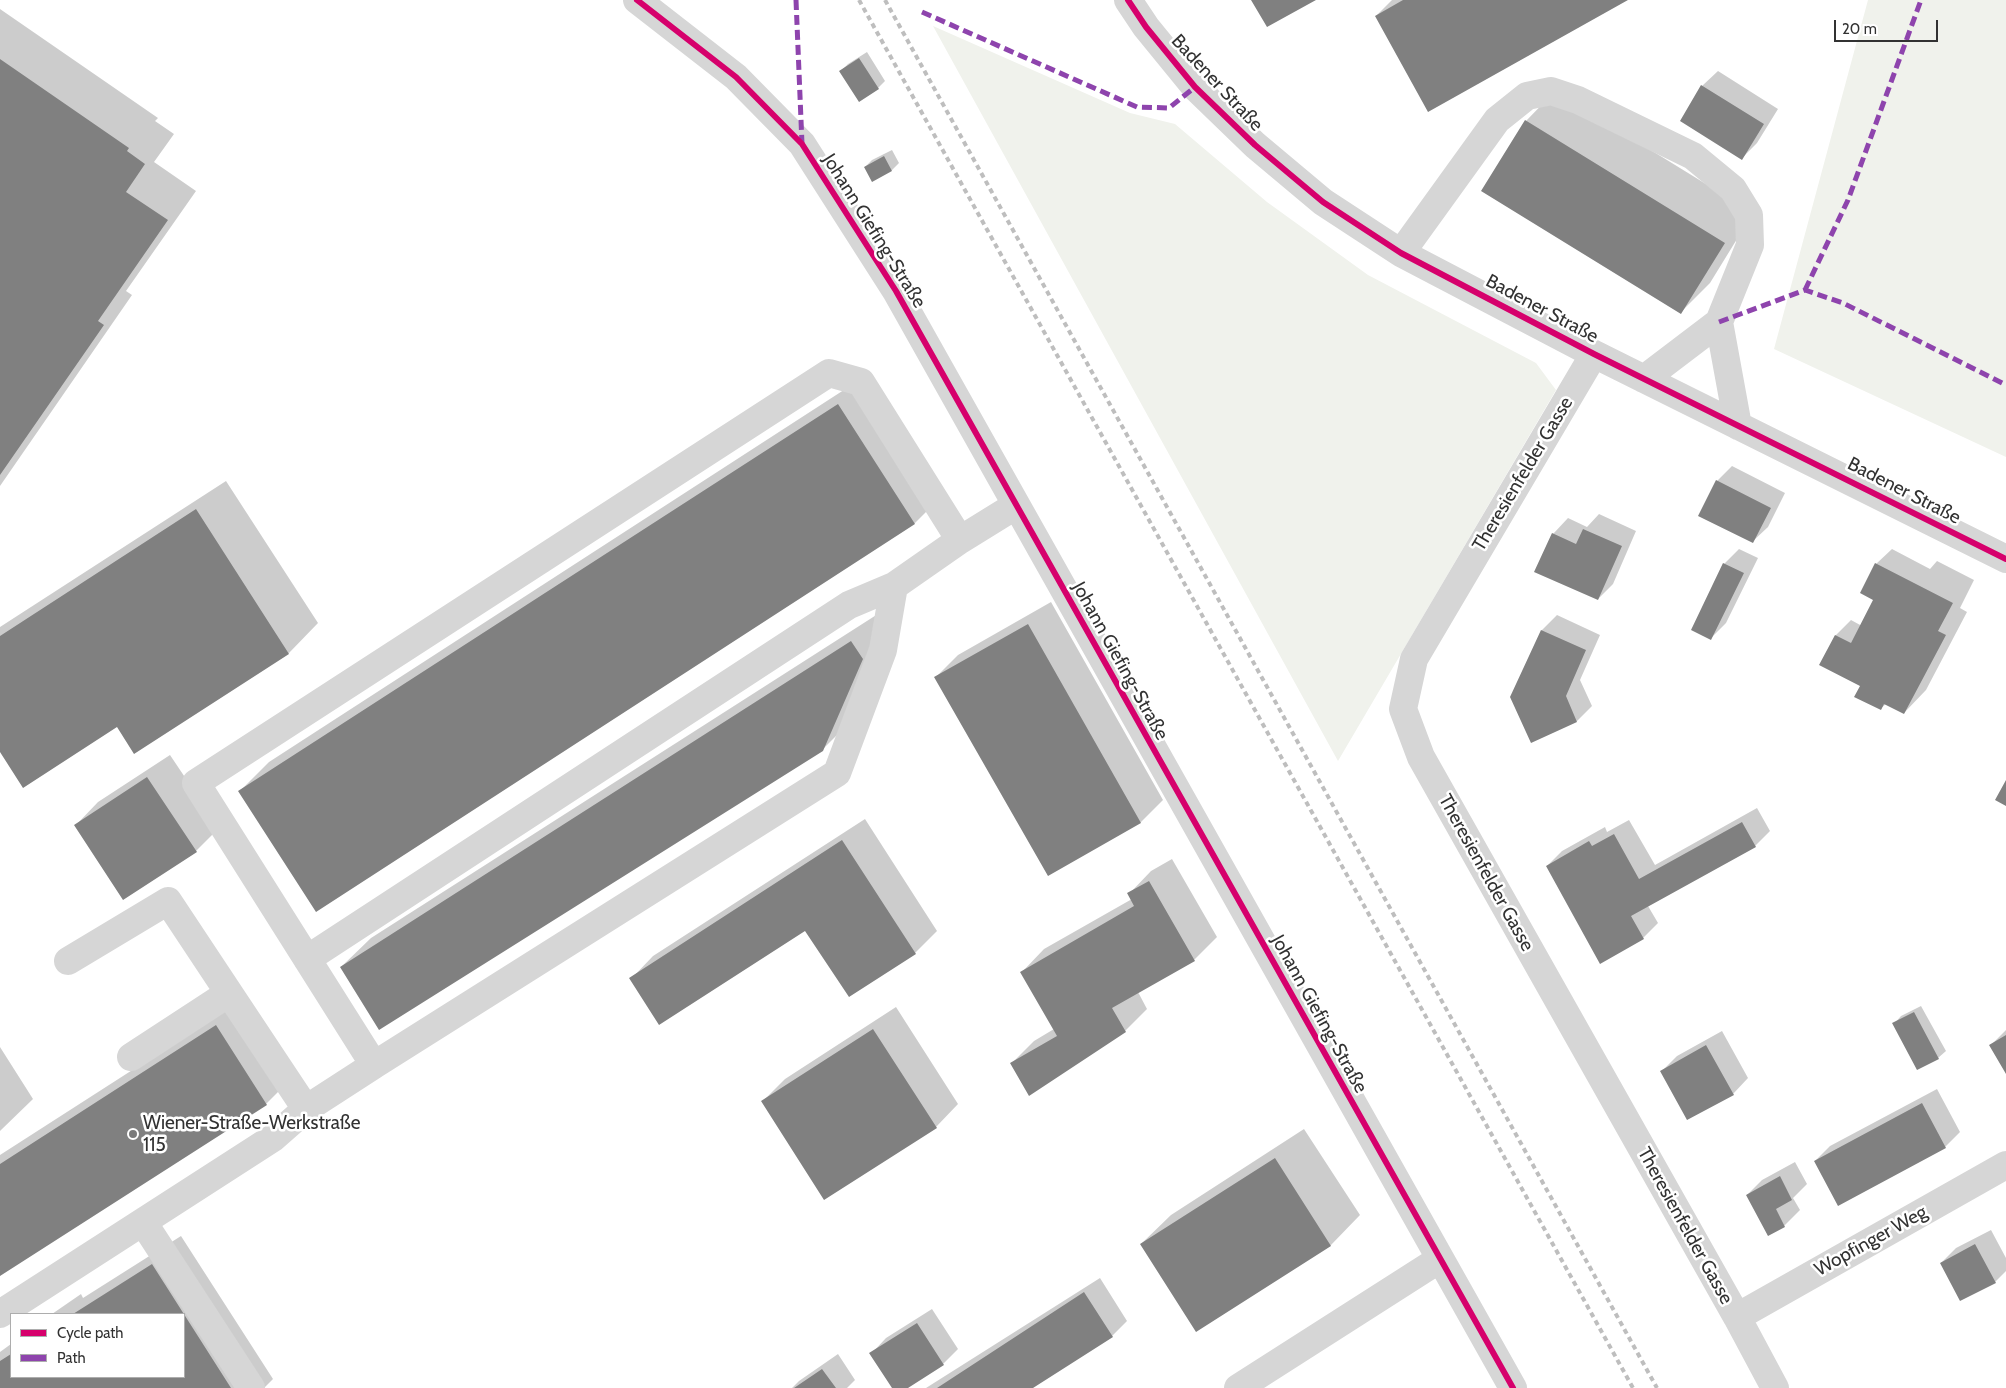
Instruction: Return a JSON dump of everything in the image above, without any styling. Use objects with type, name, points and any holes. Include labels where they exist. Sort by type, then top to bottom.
[{"type":"street","name":"Johann Giefing-Straße","points":[[637,0],[736,76],[802,144],[896,291],[1015,506],[1513,1388]]},
{"type":"street","name":"Badener Straße","points":[[1128,0],[1146,27],[1195,87],[1254,145],[1323,202],[1401,253],[1594,354],[2006,559]]},
{"type":"street","points":[[1401,253],[1497,120],[1527,96],[1551,91],[1578,100],[1693,156],[1733,189],[1749,215],[1750,245],[1719,322],[1644,379]]},
{"type":"street","points":[[1719,322],[1738,426]]},
{"type":"street","name":"Theresienfelder Gasse","points":[[1594,354],[1414,659],[1403,709],[1421,757],[1775,1388]]},
{"type":"street","points":[[374,1065],[196,783],[829,373],[860,382],[960,540]]},
{"type":"street","points":[[307,959],[849,604],[894,586],[960,540],[1015,506]]},
{"type":"street","points":[[0,1314],[273,1138],[306,1109],[374,1065],[837,773],[883,650],[894,586]]},
{"type":"street","points":[[68,961],[168,901],[306,1109]]},
{"type":"street","points":[[131,1057],[229,993]]},
{"type":"street","name":"Wopfinger Weg","points":[[1736,1317],[2006,1166]]},
{"type":"street","points":[[143,1222],[250,1388]]},
{"type":"street","points":[[1238,1388],[1440,1259]]},
{"type":"shaded area","points":[[1868,0],[2006,0],[2006,457],[1774,349]]},
{"type":"shaded area","points":[[933,26],[1130,113],[1175,124],[1267,202],[1368,275],[1536,363],[1556,390],[1338,761]]},
{"type":"building","points":[[1251,0],[1316,0],[1267,27]]},
{"type":"building","points":[[1403,0],[1628,0],[1428,112],[1375,16]]},
{"type":"building","points":[[859,58],[879,89],[859,102],[839,71]]},
{"type":"building","points":[[0,59],[129,148],[127,151],[145,164],[126,192],[168,220],[98,321],[104,325],[0,475]]},
{"type":"building","points":[[1701,85],[1764,124],[1742,160],[1680,121]]},
{"type":"building","points":[[1525,120],[1725,243],[1681,314],[1481,191]]},
{"type":"building","points":[[884,156],[892,171],[872,182],[864,167]]},
{"type":"building","points":[[838,404],[915,524],[316,912],[238,791]]},
{"type":"building","points":[[1716,480],[1771,508],[1753,543],[1698,516]]},
{"type":"building","points":[[196,509],[289,654],[134,754],[117,727],[23,788],[0,752],[0,636]]},
{"type":"building","points":[[1583,529],[1622,546],[1598,600],[1534,572],[1552,533],[1576,544]]},
{"type":"building","points":[[1723,563],[1744,573],[1711,640],[1691,630]]},
{"type":"building","points":[[1875,563],[1953,603],[1938,631],[1946,635],[1904,714],[1884,704],[1881,710],[1854,697],[1860,686],[1819,665],[1835,635],[1851,643],[1873,600],[1860,593]]},
{"type":"building","points":[[1028,624],[1141,823],[1048,876],[934,677]]},
{"type":"building","points":[[1541,630],[1586,650],[1566,696],[1577,722],[1531,743],[1510,697]]},
{"type":"building","points":[[851,641],[863,659],[823,751],[379,1030],[340,967]]},
{"type":"building","points":[[147,777],[197,852],[123,900],[74,825]]},
{"type":"building","points":[[2006,780],[2006,806],[1995,800]]},
{"type":"building","points":[[1742,822],[1756,847],[1631,916],[1644,939],[1600,964],[1546,866],[1589,841],[1592,846],[1614,834],[1639,879]]},
{"type":"building","points":[[842,840],[916,954],[849,997],[805,931],[659,1025],[629,978]]},
{"type":"building","points":[[1149,881],[1195,961],[1112,1008],[1126,1032],[1029,1096],[1010,1063],[1057,1036],[1020,972],[1134,906],[1127,893]]},
{"type":"building","points":[[1914,1012],[1939,1059],[1917,1070],[1892,1023]]},
{"type":"building","name":"Wiener-Straße-Werkstraße 115","points":[[216,1025],[267,1105],[0,1276],[0,1164]]},
{"type":"building","points":[[873,1029],[937,1128],[824,1200],[761,1101]]},
{"type":"building","points":[[2006,1035],[2006,1074],[1989,1045]]},
{"type":"building","points":[[1706,1045],[1734,1095],[1687,1120],[1660,1071]]},
{"type":"building","points":[[1922,1103],[1946,1148],[1838,1206],[1814,1161]]},
{"type":"building","points":[[1275,1158],[1331,1246],[1196,1332],[1140,1244]]},
{"type":"building","points":[[1780,1176],[1792,1200],[1776,1209],[1785,1227],[1768,1236],[1746,1195]]},
{"type":"building","points":[[1975,1244],[1996,1283],[1960,1301],[1940,1263]]},
{"type":"building","points":[[152,1264],[183,1313],[75,1313]]},
{"type":"building","points":[[1084,1292],[1113,1337],[1033,1388],[937,1388]]},
{"type":"building","points":[[185,1316],[231,1388],[0,1388],[0,1361],[10,1355],[10,1378],[185,1378]]},
{"type":"building","points":[[917,1323],[944,1365],[908,1388],[892,1388],[869,1353]]},
{"type":"building","points":[[822,1369],[836,1388],[794,1388]]},
{"type":"railway","points":[[859,0],[1633,1388]]},
{"type":"railway","points":[[885,0],[1657,1388]]},
{"type":"marked path","points":[[796,0],[802,144]]},
{"type":"marked path","points":[[1805,290],[1848,200],[1921,0]]},
{"type":"marked path","points":[[922,12],[1137,107],[1169,108],[1195,87]]},
{"type":"marked path","points":[[1719,322],[1805,290],[1843,303],[2006,385]]},
{"type":"cycle path","points":[[637,0],[736,77],[802,144],[896,291],[1513,1388]]},
{"type":"cycle path","points":[[1128,0],[1146,27],[1195,87],[1255,145],[1323,202],[1401,253],[1594,354],[2006,559]]},
{"type":"place","name":"Wiener-Straße-Werkstraße 115","points":[[133,1134]]}]
